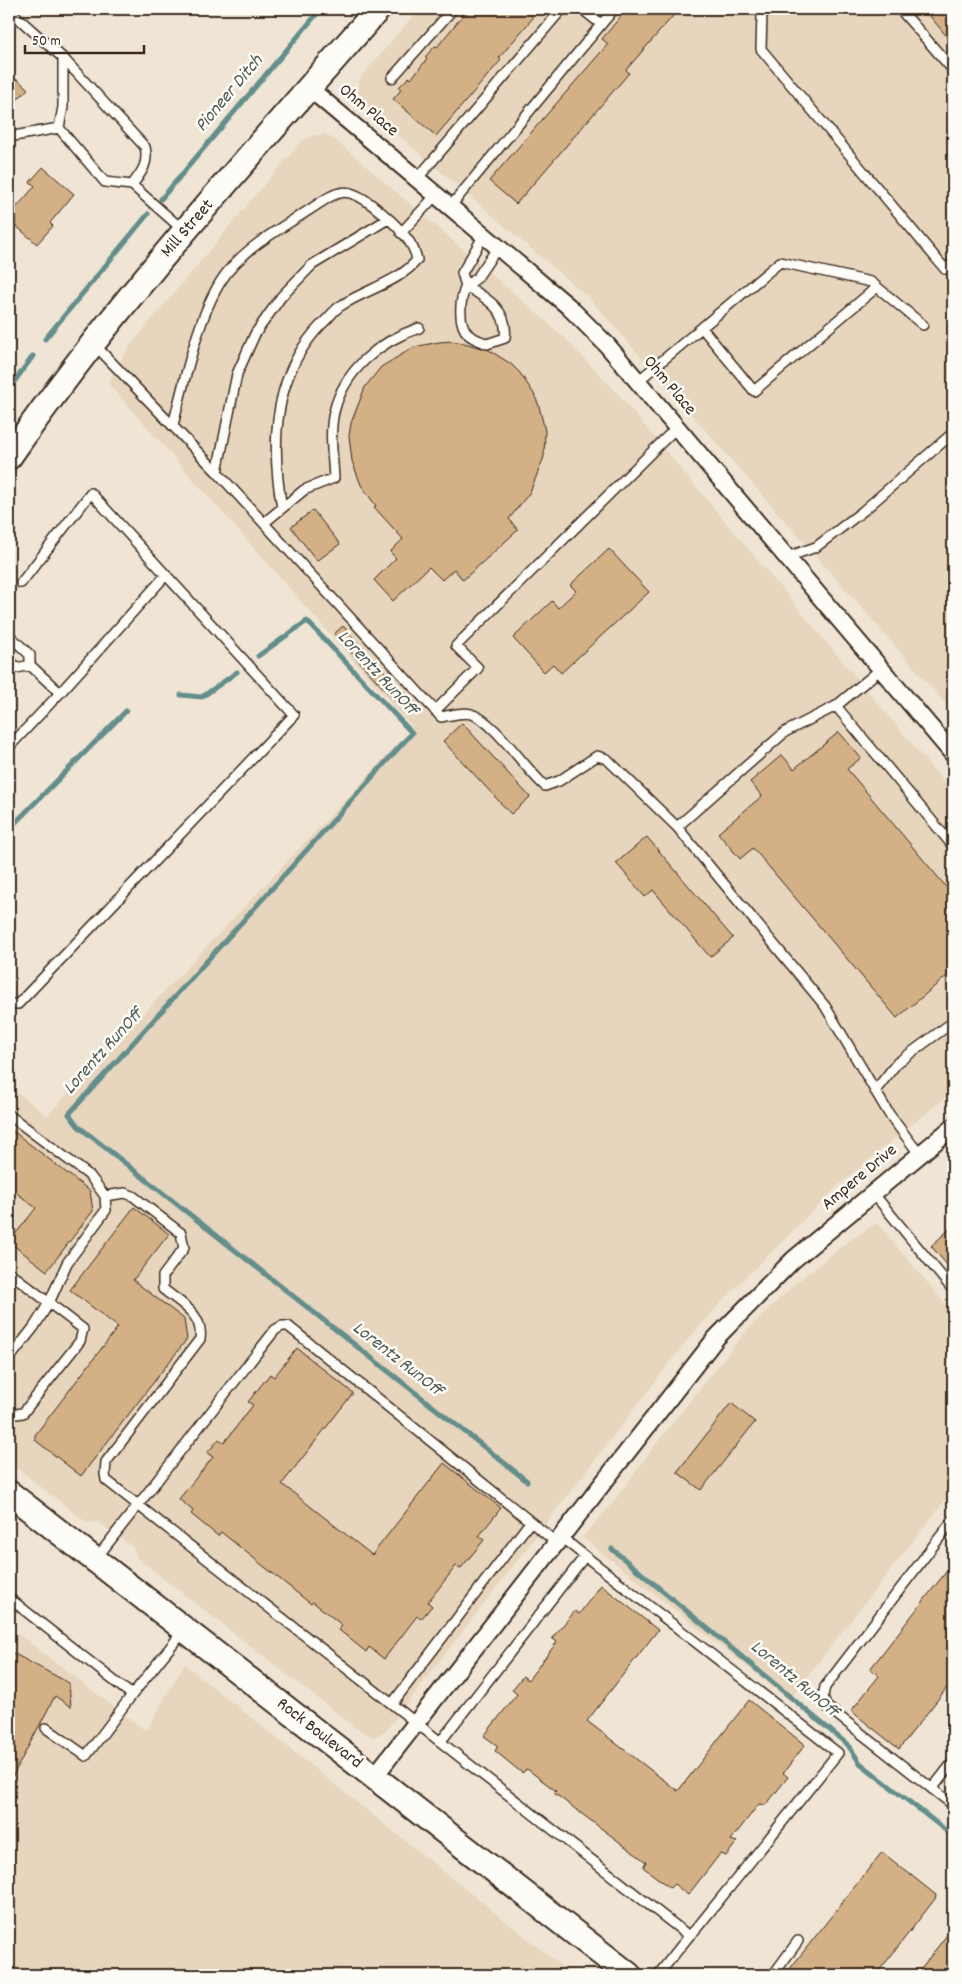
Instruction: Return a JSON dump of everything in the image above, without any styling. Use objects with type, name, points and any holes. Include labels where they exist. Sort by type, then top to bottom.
[{"type":"main road","name":"Mill Street","points":[[9,457],[93,342],[185,232],[378,9]]},
{"type":"main road","name":"Rock Boulevard","points":[[9,1493],[629,1975]]},
{"type":"street","name":"Ohm Place","points":[[309,88],[568,306],[606,344],[953,754]]},
{"type":"street","name":"Ampere Drive","points":[[374,1777],[716,1338],[793,1260],[953,1127]]},
{"type":"lane","points":[[392,78],[453,9]]},
{"type":"lane","points":[[418,179],[562,9]]},
{"type":"lane","points":[[582,9],[601,24]]},
{"type":"lane","points":[[450,207],[614,9]]},
{"type":"lane","points":[[768,9],[762,14],[761,49],[946,269],[953,263]]},
{"type":"lane","points":[[900,9],[953,70]]},
{"type":"lane","points":[[9,10],[63,58],[145,147],[148,157],[145,168],[132,185]]},
{"type":"lane","points":[[59,128],[63,107],[63,58]]},
{"type":"lane","points":[[9,134],[14,136],[59,128]]},
{"type":"lane","points":[[59,128],[105,182],[132,185],[185,232]]},
{"type":"lane","points":[[172,425],[208,310],[221,281],[242,257],[288,224],[333,196],[346,191],[357,193],[388,219],[401,233],[415,249],[417,260],[408,272],[341,305],[313,332],[294,361],[280,401],[275,434],[277,476],[282,508]]},
{"type":"lane","points":[[401,233],[436,195]]},
{"type":"lane","points":[[217,472],[238,374],[255,334],[281,297],[312,265],[388,219]]},
{"type":"lane","points":[[484,236],[462,273],[466,286],[482,295],[500,311],[507,326],[505,338],[487,344],[469,334],[463,325],[461,298],[466,286],[477,278],[498,247]]},
{"type":"lane","points":[[638,381],[780,262],[871,282],[923,325]]},
{"type":"lane","points":[[702,328],[754,391],[877,287]]},
{"type":"lane","points":[[264,523],[304,490],[334,478],[332,435],[334,412],[341,393],[352,376],[382,345],[398,335],[419,328]]},
{"type":"lane","points":[[93,342],[217,472],[441,717],[470,713],[489,724],[531,774],[545,786],[560,781],[597,756],[608,759],[677,827],[825,1006],[889,1114],[920,1155]]},
{"type":"lane","points":[[435,711],[478,668],[456,646],[677,426]]},
{"type":"lane","points":[[787,557],[816,546],[863,511],[953,433]]},
{"type":"lane","points":[[9,1004],[18,1004],[294,715],[91,493],[21,582]]},
{"type":"lane","points":[[9,747],[166,575]]},
{"type":"lane","points":[[9,635],[30,655],[30,665],[60,693]]},
{"type":"lane","points":[[9,660],[17,668],[30,665]]},
{"type":"lane","points":[[677,827],[785,732],[836,706],[881,669]]},
{"type":"lane","points":[[836,706],[953,846]]},
{"type":"lane","points":[[875,1091],[897,1063],[953,1022]]},
{"type":"lane","points":[[9,1115],[90,1176],[105,1196],[106,1210],[67,1263],[49,1303],[34,1328],[9,1359]]},
{"type":"lane","points":[[105,1196],[125,1193],[133,1196],[181,1234],[184,1248],[163,1276],[163,1289],[195,1315],[201,1332],[200,1339],[106,1462],[106,1480],[688,1936]]},
{"type":"lane","points":[[872,1193],[953,1290]]},
{"type":"lane","points":[[9,1415],[23,1413],[80,1341],[83,1329],[10,1276]]},
{"type":"lane","points":[[95,1560],[275,1330],[282,1326],[288,1326],[530,1522],[585,1556],[838,1753],[658,1975]]},
{"type":"lane","points":[[953,1520],[825,1687],[824,1696],[826,1706],[953,1805]]},
{"type":"lane","points":[[392,1704],[530,1522]]},
{"type":"lane","points":[[440,1741],[585,1556]]},
{"type":"lane","points":[[9,1598],[132,1696]]},
{"type":"lane","points":[[46,1728],[86,1756],[184,1629]]},
{"type":"lane","points":[[932,1789],[953,1762]]},
{"type":"lane","points":[[774,1975],[798,1941]]},
{"type":"shaded area","points":[[419,9],[953,9],[953,712],[589,298],[356,99],[360,78]]},
{"type":"shaded area","points":[[324,134],[337,141],[563,336],[618,394],[953,793],[953,1091],[840,1184],[726,1297],[685,1343],[385,1732],[373,1737],[356,1728],[137,1558],[133,1547],[98,1522],[87,1523],[9,1462],[9,1086],[47,1116],[413,728],[108,383],[129,347],[302,141],[311,136]]},
{"type":"shaded area","points":[[877,1223],[953,1313],[953,1490],[789,1700],[582,1537],[611,1505],[659,1440],[747,1330],[796,1283],[847,1242]]},
{"type":"shaded area","points":[[9,1627],[146,1731],[184,1664],[573,1975],[9,1975]]},
{"type":"building","points":[[468,9],[531,9],[532,19],[499,58],[501,60],[436,136],[393,99],[401,90],[399,87],[409,77],[411,79],[427,59],[425,57],[435,46],[437,47]]},
{"type":"building","points":[[627,9],[679,9],[626,70],[629,73],[516,204],[489,181],[608,44],[602,39]]},
{"type":"building","points":[[924,9],[953,9],[953,44]]},
{"type":"building","points":[[17,79],[28,89],[18,99],[9,90],[9,87]]},
{"type":"building","points":[[43,167],[74,194],[50,223],[53,226],[37,244],[9,220],[9,216],[35,186],[30,182]]},
{"type":"building","points":[[452,341],[489,350],[511,364],[520,373],[534,394],[539,406],[545,431],[544,457],[530,492],[509,519],[518,530],[463,580],[454,569],[442,580],[429,567],[393,601],[374,580],[396,558],[390,552],[403,539],[374,507],[376,506],[361,485],[352,461],[349,436],[351,423],[365,387],[381,367],[414,347]]},
{"type":"building","points":[[313,510],[340,544],[317,561],[291,527]]},
{"type":"building","points":[[609,549],[649,592],[561,673],[553,664],[544,672],[513,638],[552,601],[558,608],[576,591],[570,585]]},
{"type":"building","points":[[343,626],[405,694],[396,702],[334,634]]},
{"type":"building","points":[[462,723],[530,797],[511,814],[443,741]]},
{"type":"building","points":[[839,732],[861,758],[847,769],[953,895],[953,971],[897,1018],[753,848],[740,859],[718,833],[762,796],[750,782],[782,755],[794,769]]},
{"type":"building","points":[[647,837],[733,938],[710,957],[653,890],[645,897],[616,863]]},
{"type":"building","points":[[9,1128],[90,1191],[93,1211],[47,1271],[9,1242],[36,1208],[9,1187]]},
{"type":"building","points":[[134,1207],[169,1234],[133,1280],[184,1319],[187,1339],[81,1476],[35,1440],[35,1435],[118,1327],[70,1290]]},
{"type":"building","points":[[953,1226],[953,1272],[931,1246]]},
{"type":"building","points":[[297,1348],[353,1393],[282,1484],[372,1555],[444,1463],[501,1508],[479,1536],[484,1540],[461,1568],[456,1566],[428,1602],[432,1606],[421,1619],[417,1616],[384,1659],[369,1647],[366,1652],[339,1630],[342,1625],[313,1602],[311,1604],[221,1532],[218,1536],[191,1514],[193,1511],[179,1499],[213,1457],[207,1453],[219,1439],[224,1443],[253,1405],[248,1402],[270,1374],[274,1377]]},
{"type":"building","points":[[731,1403],[755,1422],[701,1490],[677,1472]]},
{"type":"building","points":[[953,1563],[953,1680],[899,1749],[851,1711],[879,1676],[870,1669]]},
{"type":"building","points":[[601,1585],[658,1630],[587,1721],[678,1791],[749,1700],[805,1745],[783,1773],[788,1777],[766,1805],[759,1804],[731,1840],[737,1842],[726,1856],[720,1854],[688,1895],[674,1884],[670,1888],[643,1867],[646,1862],[554,1793],[556,1791],[527,1769],[522,1773],[495,1751],[498,1746],[484,1736],[517,1694],[512,1690],[523,1676],[528,1680],[557,1642],[552,1638],[575,1611],[579,1614]]},
{"type":"building","points":[[9,1651],[69,1683],[71,1707],[55,1696],[9,1783]]},
{"type":"building","points":[[882,1852],[936,1895],[935,1899],[876,1975],[785,1975]]},
{"type":"building","points":[[953,1927],[953,1971],[950,1975],[916,1975]]},
{"type":"waterway","name":"Pioneer Ditch","points":[[161,199],[321,9]]},
{"type":"waterway","name":"Pioneer Ditch","points":[[45,339],[148,214]]},
{"type":"waterway","name":"Pioneer Ditch","points":[[9,389],[33,356]]},
{"type":"waterway","name":"Lorentz RunOff","points":[[258,656],[307,621],[412,733],[69,1114],[78,1126],[527,1481]]},
{"type":"waterway","name":"Lorentz RunOff","points":[[181,695],[202,697],[237,672]]},
{"type":"waterway","name":"Lorentz RunOff","points":[[9,829],[126,711]]},
{"type":"waterway","name":"Lorentz RunOff","points":[[612,1549],[848,1745],[860,1763],[953,1836]]}]
